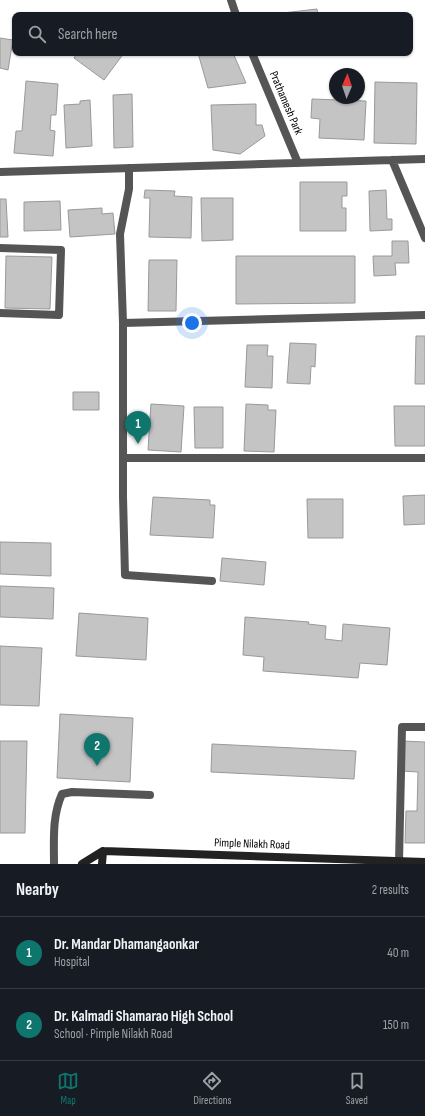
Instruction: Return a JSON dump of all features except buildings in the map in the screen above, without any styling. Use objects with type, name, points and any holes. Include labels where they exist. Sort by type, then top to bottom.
[{"type":"main road","name":"Pimple Nilakh Road","points":[[103,851],[425,862]]},
{"type":"main road","points":[[82,864],[103,851]]},
{"type":"main road","points":[[102,864],[103,851]]},
{"type":"street","points":[[230,0],[235,12]]},
{"type":"street","name":"Prathamesh Park","points":[[253,56],[298,163]]},
{"type":"street","points":[[0,172],[425,159]]},
{"type":"street","points":[[392,160],[425,238]]},
{"type":"street","points":[[129,168],[129,190],[120,234],[123,323],[123,498],[125,575],[212,581]]},
{"type":"street","points":[[0,248],[61,250],[59,315],[0,313]]},
{"type":"street","points":[[123,323],[425,314]]},
{"type":"street","points":[[123,458],[425,458]]},
{"type":"street","points":[[399,862],[402,727],[425,727]]},
{"type":"street","points":[[54,864],[53,827],[62,794],[72,792],[150,795]]},
{"type":"place","name":"Dr. Mandar Dhamangaonkar","points":[[138,444]]},
{"type":"place","name":"Dr. Kalmadi Shamarao High School","points":[[97,766]]}]
